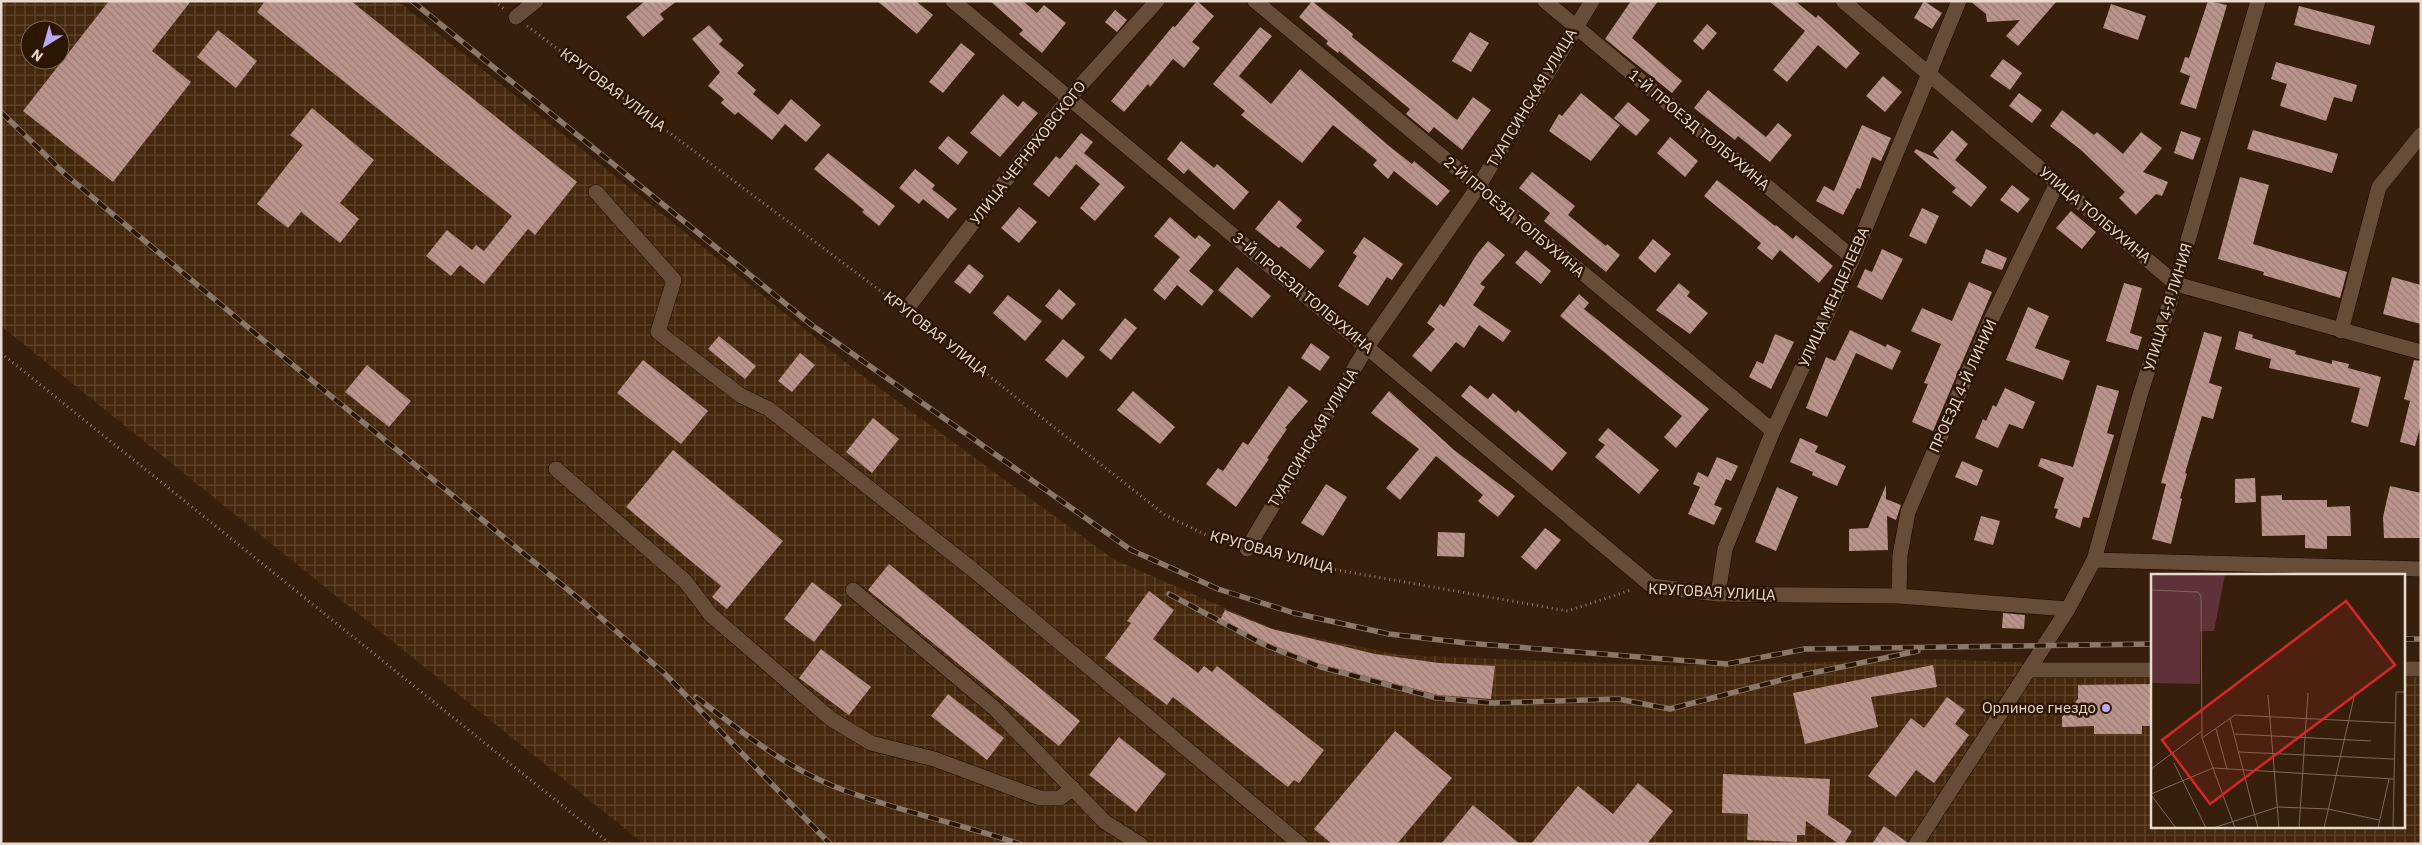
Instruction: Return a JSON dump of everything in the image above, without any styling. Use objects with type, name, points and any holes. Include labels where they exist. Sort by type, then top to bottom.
[{"type":"street","points":[[516,18],[536,1]]},
{"type":"street","name":"3-Й ПРОЕЗД ТОЛБУХИНА","points":[[953,1],[1652,586]]},
{"type":"street","name":"УЛИЦА ЧЕРНЯХОВСКОГО","points":[[906,310],[1069,98],[1157,1]]},
{"type":"street","name":"2-Й ПРОЕЗД ТОЛБУХИНА","points":[[1255,1],[1774,431]]},
{"type":"street","name":"1-Й ПРОЕЗД ТОЛБУХИНА","points":[[1545,1],[1853,258]]},
{"type":"street","name":"ТУАПСИНСКАЯ УЛИЦА","points":[[1247,549],[1367,347],[1478,187],[1592,1]]},
{"type":"street","name":"УЛИЦА ТОЛБУХИНА","points":[[1843,1],[2176,284],[2421,352]]},
{"type":"street","name":"УЛИЦА МЕНДЕЛЕЕВА","points":[[1718,594],[1725,550],[1774,431],[1853,258],[1958,1]]},
{"type":"street","name":"УЛИЦА 4-Я ЛИНИЯ","points":[[1916,844],[2068,609],[2094,560],[2140,395],[2176,284],[2258,1]]},
{"type":"street","points":[[2341,331],[2379,187],[2421,135]]},
{"type":"street","name":"ПРОЕЗД 4-Й ЛИНИИ","points":[[1899,596],[1900,555],[1908,512],[1990,322],[2058,184]]},
{"type":"street","points":[[596,192],[674,280],[658,332],[740,395],[769,409],[972,569],[1300,844]]},
{"type":"street","points":[[556,469],[685,581],[711,615],[831,719],[871,743],[934,759],[1040,798],[1060,798],[1073,788]]},
{"type":"street","points":[[2094,560],[2421,569]]},
{"type":"street","name":"КРУГОВАЯ УЛИЦА","points":[[1652,586],[1718,594],[1899,596],[2068,609]]},
{"type":"street","points":[[853,590],[994,708],[1105,822],[1140,844]]},
{"type":"street","points":[[2404,669],[2421,669]]},
{"type":"street","points":[[2028,670],[2151,670]]},
{"type":"path","name":"КРУГОВАЯ УЛИЦА","points":[[495,1],[906,310],[1165,515],[1204,534],[1247,549],[1308,565],[1568,611],[1616,593],[1652,586]]},
{"type":"path","points":[[1,353],[610,844]]},
{"type":"shaded area","points":[[1,1],[398,1],[859,373],[1113,559],[1274,629],[1400,655],[1678,666],[1941,659],[2009,662],[2151,662],[2151,828],[2404,828],[2404,661],[2421,661],[2421,844],[644,844],[1,326]]},
{"type":"building","points":[[109,1],[191,1],[152,51],[191,82],[113,182],[23,111],[55,70],[70,70],[70,51]]},
{"type":"building","points":[[265,1],[351,1],[577,182],[535,235],[528,229],[484,284],[460,265],[451,276],[426,256],[447,230],[472,250],[476,245],[484,251],[512,216],[257,12]]},
{"type":"building","points":[[645,1],[677,1],[660,14],[664,19],[643,37],[626,17]]},
{"type":"building","points":[[877,1],[916,1],[933,15],[917,34]]},
{"type":"building","points":[[990,1],[1023,1],[1037,13],[1044,5],[1066,23],[1042,53],[1019,34],[1023,30]]},
{"type":"building","points":[[1197,1],[1214,16],[1192,42],[1200,48],[1184,68],[1173,59],[1150,87],[1148,84],[1124,112],[1111,101],[1173,26],[1175,27]]},
{"type":"building","points":[[1312,1],[1353,34],[1352,37],[1457,120],[1473,97],[1491,110],[1462,150],[1434,127],[1429,133],[1406,114],[1410,109],[1339,51],[1338,53],[1326,44],[1328,41],[1299,17]]},
{"type":"building","points":[[1631,1],[1658,1],[1632,38],[1682,81],[1672,93],[1605,39]]},
{"type":"building","points":[[1769,1],[1795,1],[1816,18],[1818,15],[1860,53],[1846,69],[1818,45],[1787,82],[1773,70],[1805,31]]},
{"type":"building","points":[[1924,1],[1942,13],[1932,29],[1914,18]]},
{"type":"building","points":[[1970,1],[2057,1],[2018,46],[2006,36],[2020,20],[1987,22],[1986,14]]},
{"type":"building","points":[[2208,1],[2227,5],[2196,109],[2180,104],[2190,76],[2180,72],[2185,57],[2189,58]]},
{"type":"building","points":[[2111,4],[2146,16],[2138,40],[2103,28]]},
{"type":"building","points":[[2299,6],[2375,26],[2370,45],[2294,25]]},
{"type":"building","points":[[1115,10],[1127,20],[1117,32],[1105,22]]},
{"type":"building","points":[[1707,24],[1717,33],[1703,50],[1693,41]]},
{"type":"building","points":[[709,25],[723,40],[719,44],[744,65],[737,73],[756,90],[753,94],[778,115],[791,99],[821,125],[806,142],[785,124],[772,140],[738,112],[735,115],[721,103],[724,99],[708,86],[720,72],[692,39]]},
{"type":"building","points":[[1260,27],[1272,36],[1239,76],[1271,104],[1300,69],[1389,146],[1412,164],[1414,161],[1450,191],[1437,206],[1394,171],[1388,179],[1373,165],[1377,160],[1333,125],[1302,163],[1241,115],[1245,111],[1213,84]]},
{"type":"building","points":[[218,30],[257,61],[236,88],[197,57]]},
{"type":"building","points":[[1470,32],[1489,43],[1471,72],[1452,61]]},
{"type":"building","points":[[961,43],[975,54],[943,93],[929,82]]},
{"type":"building","points":[[2003,59],[2022,73],[2010,90],[1990,76]]},
{"type":"building","points":[[2276,62],[2357,85],[2352,102],[2334,97],[2326,121],[2280,106],[2287,84],[2271,79]]},
{"type":"building","points":[[1883,76],[1902,92],[1885,112],[1866,96]]},
{"type":"building","points":[[1708,90],[1766,137],[1778,123],[1792,135],[1770,162],[1738,136],[1735,140],[1694,108]]},
{"type":"building","points":[[1581,93],[1620,125],[1591,161],[1549,131],[1559,114],[1562,116]]},
{"type":"building","points":[[2019,93],[2042,110],[2032,123],[2009,106]]},
{"type":"building","points":[[1003,94],[1018,107],[1023,101],[1038,113],[1000,157],[970,133]]},
{"type":"building","points":[[1628,102],[1650,120],[1636,136],[1614,118]]},
{"type":"building","points":[[312,108],[374,160],[340,203],[359,219],[340,243],[301,212],[288,228],[257,204],[303,145],[290,135]]},
{"type":"building","points":[[2062,110],[2094,135],[2097,132],[2123,154],[2141,132],[2162,148],[2143,172],[2168,182],[2162,196],[2156,194],[2136,215],[2119,198],[2125,192],[2081,150],[2050,126]]},
{"type":"building","points":[[1862,125],[1891,138],[1881,161],[1872,157],[1860,189],[1857,188],[1843,215],[1816,201],[1824,186],[1834,191]]},
{"type":"building","points":[[1952,130],[1968,144],[1955,160],[1987,187],[1971,207],[1952,192],[1956,188],[1914,152],[1916,149],[1940,160],[1933,152]]},
{"type":"building","points":[[2253,130],[2338,154],[2332,173],[2247,149]]},
{"type":"building","points":[[2181,131],[2201,138],[2193,160],[2174,153]]},
{"type":"building","points":[[1081,133],[1093,142],[1084,153],[1125,187],[1095,221],[1080,208],[1100,184],[1076,164],[1049,197],[1033,184],[1056,156],[1060,159]]},
{"type":"building","points":[[948,136],[968,152],[958,165],[938,148]]},
{"type":"building","points":[[1670,137],[1698,161],[1685,177],[1657,153]]},
{"type":"building","points":[[1181,141],[1214,168],[1217,164],[1249,192],[1234,210],[1188,169],[1184,174],[1167,159]]},
{"type":"building","points":[[828,153],[895,206],[879,226],[862,212],[864,210],[814,169]]},
{"type":"building","points":[[915,169],[935,185],[932,189],[957,209],[948,219],[923,199],[919,204],[899,188]]},
{"type":"building","points":[[1532,172],[1575,206],[1568,215],[1620,255],[1606,272],[1544,221],[1550,213],[1519,188]]},
{"type":"building","points":[[2240,177],[2269,185],[2253,244],[2347,272],[2340,298],[2263,275],[2264,272],[2218,259]]},
{"type":"building","points":[[1717,180],[1793,239],[1796,235],[1833,266],[1819,283],[1780,250],[1772,260],[1757,248],[1761,243],[1704,196]]},
{"type":"building","points":[[2012,185],[2030,199],[2018,213],[2000,200]]},
{"type":"building","points":[[1279,200],[1302,220],[1296,227],[1325,251],[1310,269],[1281,246],[1279,248],[1255,229]]},
{"type":"building","points":[[1019,207],[1037,222],[1019,243],[1001,228]]},
{"type":"building","points":[[1922,208],[1939,216],[1926,244],[1909,236]]},
{"type":"building","points":[[2071,211],[2096,232],[2082,249],[2056,228]]},
{"type":"building","points":[[1170,217],[1195,239],[1199,235],[1211,245],[1189,271],[1214,291],[1202,306],[1177,285],[1165,300],[1153,290],[1180,257],[1154,236]]},
{"type":"building","points":[[1364,237],[1403,264],[1392,280],[1387,277],[1368,306],[1338,286],[1357,256],[1353,253]]},
{"type":"building","points":[[1653,239],[1671,254],[1655,273],[1638,258]]},
{"type":"building","points":[[1488,241],[1505,255],[1480,284],[1485,287],[1473,305],[1511,331],[1503,342],[1479,325],[1464,348],[1456,342],[1431,372],[1412,356],[1435,329],[1427,323],[1440,304],[1444,307],[1477,254]]},
{"type":"building","points":[[1882,249],[1903,259],[1882,300],[1857,287],[1865,269],[1872,272]]},
{"type":"building","points":[[1986,249],[2007,258],[2002,270],[1981,263]]},
{"type":"building","points":[[1526,250],[1551,271],[1541,284],[1515,263]]},
{"type":"building","points":[[969,264],[984,276],[970,294],[954,282]]},
{"type":"building","points":[[1237,267],[1271,296],[1252,318],[1218,290]]},
{"type":"building","points":[[2392,277],[2421,285],[2421,324],[2383,314]]},
{"type":"building","points":[[1969,282],[1992,292],[1933,431],[1912,422],[1928,384],[1924,383],[1941,344],[1911,331],[1922,308],[1952,321]]},
{"type":"building","points":[[1679,283],[1690,292],[1687,296],[1708,313],[1690,334],[1656,310]]},
{"type":"building","points":[[2124,283],[2142,288],[2130,333],[2142,337],[2138,350],[2106,341]]},
{"type":"building","points":[[1059,289],[1076,304],[1062,320],[1045,306]]},
{"type":"building","points":[[1579,294],[1589,303],[1584,309],[1709,409],[1676,448],[1664,437],[1682,416],[1560,316]]},
{"type":"building","points":[[1008,295],[1042,321],[1025,341],[993,313]]},
{"type":"building","points":[[2028,307],[2049,316],[2035,348],[2070,361],[2063,380],[2006,360]]},
{"type":"building","points":[[1125,318],[1137,328],[1111,360],[1099,350]]},
{"type":"building","points":[[1850,330],[1886,347],[1887,344],[1901,351],[1892,370],[1856,353],[1827,417],[1806,408],[1826,357],[1835,361]]},
{"type":"building","points":[[2239,331],[2253,335],[2252,338],[2296,351],[2295,354],[2332,364],[2332,360],[2349,364],[2348,368],[2381,377],[2368,427],[2351,422],[2360,388],[2269,368],[2271,359],[2235,349]]},
{"type":"building","points":[[2204,332],[2222,337],[2209,383],[2222,387],[2213,419],[2202,416],[2185,473],[2187,474],[2171,544],[2152,539],[2166,484],[2161,483]]},
{"type":"building","points":[[1775,334],[1794,342],[1771,389],[1749,377],[1757,361],[1763,364]]},
{"type":"building","points":[[719,336],[756,366],[745,379],[708,349]]},
{"type":"building","points":[[1063,339],[1085,357],[1067,378],[1045,360]]},
{"type":"building","points":[[1311,343],[1330,357],[1320,371],[1301,358]]},
{"type":"building","points":[[800,353],[815,365],[792,392],[778,381]]},
{"type":"building","points":[[643,360],[708,411],[681,444],[617,393]]},
{"type":"building","points":[[2414,360],[2421,361],[2421,424],[2415,446],[2400,442],[2410,401],[2404,399]]},
{"type":"building","points":[[367,365],[411,401],[389,427],[345,392]]},
{"type":"building","points":[[1470,385],[1488,399],[1493,393],[1516,413],[1518,410],[1567,453],[1552,471],[1461,396]]},
{"type":"building","points":[[2097,385],[2119,391],[2107,433],[2114,435],[2089,518],[2083,517],[2080,528],[2055,518],[2058,509],[2054,508],[2064,478],[2038,466],[2041,458],[2073,467]]},
{"type":"building","points":[[1289,386],[1308,401],[1285,428],[1287,429],[1267,458],[1269,459],[1236,507],[1206,484],[1218,468],[1223,471],[1243,442],[1248,445]]},
{"type":"building","points":[[2005,388],[2035,402],[2023,429],[2009,424],[1998,448],[1975,438],[1983,419],[1986,421],[1993,405],[1996,407]]},
{"type":"building","points":[[1133,391],[1175,427],[1160,444],[1117,410]]},
{"type":"building","points":[[1389,391],[1454,450],[1515,496],[1498,517],[1478,501],[1483,495],[1436,456],[1400,500],[1386,488],[1419,449],[1371,413]]},
{"type":"building","points":[[873,418],[899,439],[872,473],[846,452]]},
{"type":"building","points":[[1608,428],[1659,470],[1639,494],[1595,457],[1605,445],[1598,440]]},
{"type":"building","points":[[1800,438],[1818,446],[1815,452],[1846,466],[1837,486],[1812,475],[1813,472],[1790,462]]},
{"type":"building","points":[[673,450],[783,541],[727,609],[712,597],[721,586],[626,507]]},
{"type":"building","points":[[1717,457],[1738,466],[1731,481],[1726,479],[1714,505],[1722,508],[1714,525],[1688,514],[1700,487],[1693,484],[1698,472],[1708,477]]},
{"type":"building","points":[[1962,461],[1983,470],[1977,486],[1955,477]]},
{"type":"building","points":[[2255,478],[2256,502],[2235,503],[2235,479]]},
{"type":"building","points":[[1326,484],[1347,497],[1323,536],[1301,523]]},
{"type":"building","points":[[1886,485],[1886,499],[1901,505],[1896,520],[1887,516],[1888,550],[1849,551],[1849,529],[1868,528]]},
{"type":"building","points":[[2390,486],[2421,493],[2421,538],[2384,538],[2383,517]]},
{"type":"building","points":[[1777,487],[1798,497],[1776,551],[1755,542]]},
{"type":"building","points":[[2282,495],[2282,500],[2327,500],[2327,507],[2350,506],[2351,536],[2327,536],[2327,549],[2305,548],[2305,535],[2262,536],[2261,496]]},
{"type":"building","points":[[1981,516],[2000,521],[1993,545],[1974,540]]},
{"type":"building","points":[[1545,528],[1561,540],[1536,570],[1521,557]]},
{"type":"building","points":[[1438,532],[1465,533],[1464,557],[1437,556]]},
{"type":"building","points":[[889,564],[1080,721],[1059,746],[868,590]]},
{"type":"building","points":[[812,582],[842,605],[814,642],[784,619]]},
{"type":"building","points":[[1149,591],[1174,610],[1153,639],[1198,673],[1204,666],[1212,672],[1217,666],[1324,750],[1299,783],[1294,780],[1288,787],[1173,697],[1167,705],[1105,658],[1131,623],[1127,621]]},
{"type":"building","points":[[1225,610],[1272,629],[1375,654],[1439,663],[1495,666],[1491,699],[1438,695],[1320,664],[1265,642],[1220,620]]},
{"type":"building","points":[[2003,613],[2025,615],[2024,629],[2002,628]]},
{"type":"building","points":[[821,649],[871,687],[849,715],[799,678]]},
{"type":"building","points":[[1933,665],[1937,687],[1871,697],[1878,727],[1805,744],[1793,693]]},
{"type":"building","name":"Орлиное гнездо","points":[[2151,684],[2151,726],[2142,726],[2142,734],[2094,734],[2094,726],[2062,727],[2062,717],[2078,699],[2078,685]]},
{"type":"building","points":[[948,694],[1004,738],[987,760],[931,716]]},
{"type":"building","points":[[1947,697],[1965,710],[1955,724],[1969,735],[1934,783],[1916,770],[1896,797],[1868,776],[1911,718],[1924,728]]},
{"type":"building","points":[[1395,731],[1452,778],[1397,844],[1332,844],[1314,829]]},
{"type":"building","points":[[1119,737],[1166,774],[1136,812],[1089,775]]},
{"type":"building","points":[[1723,774],[1830,779],[1828,815],[1852,831],[1844,844],[1839,844],[1806,821],[1805,835],[1797,835],[1797,842],[1747,840],[1748,814],[1722,813]]},
{"type":"building","points":[[1638,783],[1673,811],[1647,844],[1531,844],[1578,786],[1613,814]]},
{"type":"building","points":[[1473,805],[1520,844],[1441,844]]},
{"type":"building","points":[[1884,826],[1907,842],[1907,844],[1872,844]]},
{"type":"railway","points":[[412,1],[813,326],[1131,550],[1218,589],[1294,613],[1389,634],[1466,643],[1727,664],[1805,649],[2151,644]]},
{"type":"railway","points":[[1,112],[66,175],[293,365],[583,602],[664,673],[830,844]]},
{"type":"railway","points":[[1169,594],[1265,645],[1321,667],[1437,698],[1492,703],[1618,699],[1670,709],[1793,677],[1918,651]]},
{"type":"railway","points":[[2404,639],[2421,639]]},
{"type":"railway","points":[[696,697],[768,750],[825,783],[889,805],[1020,844]]},
{"type":"place","name":"Орлиное гнездо","points":[[2106,708]]}]
